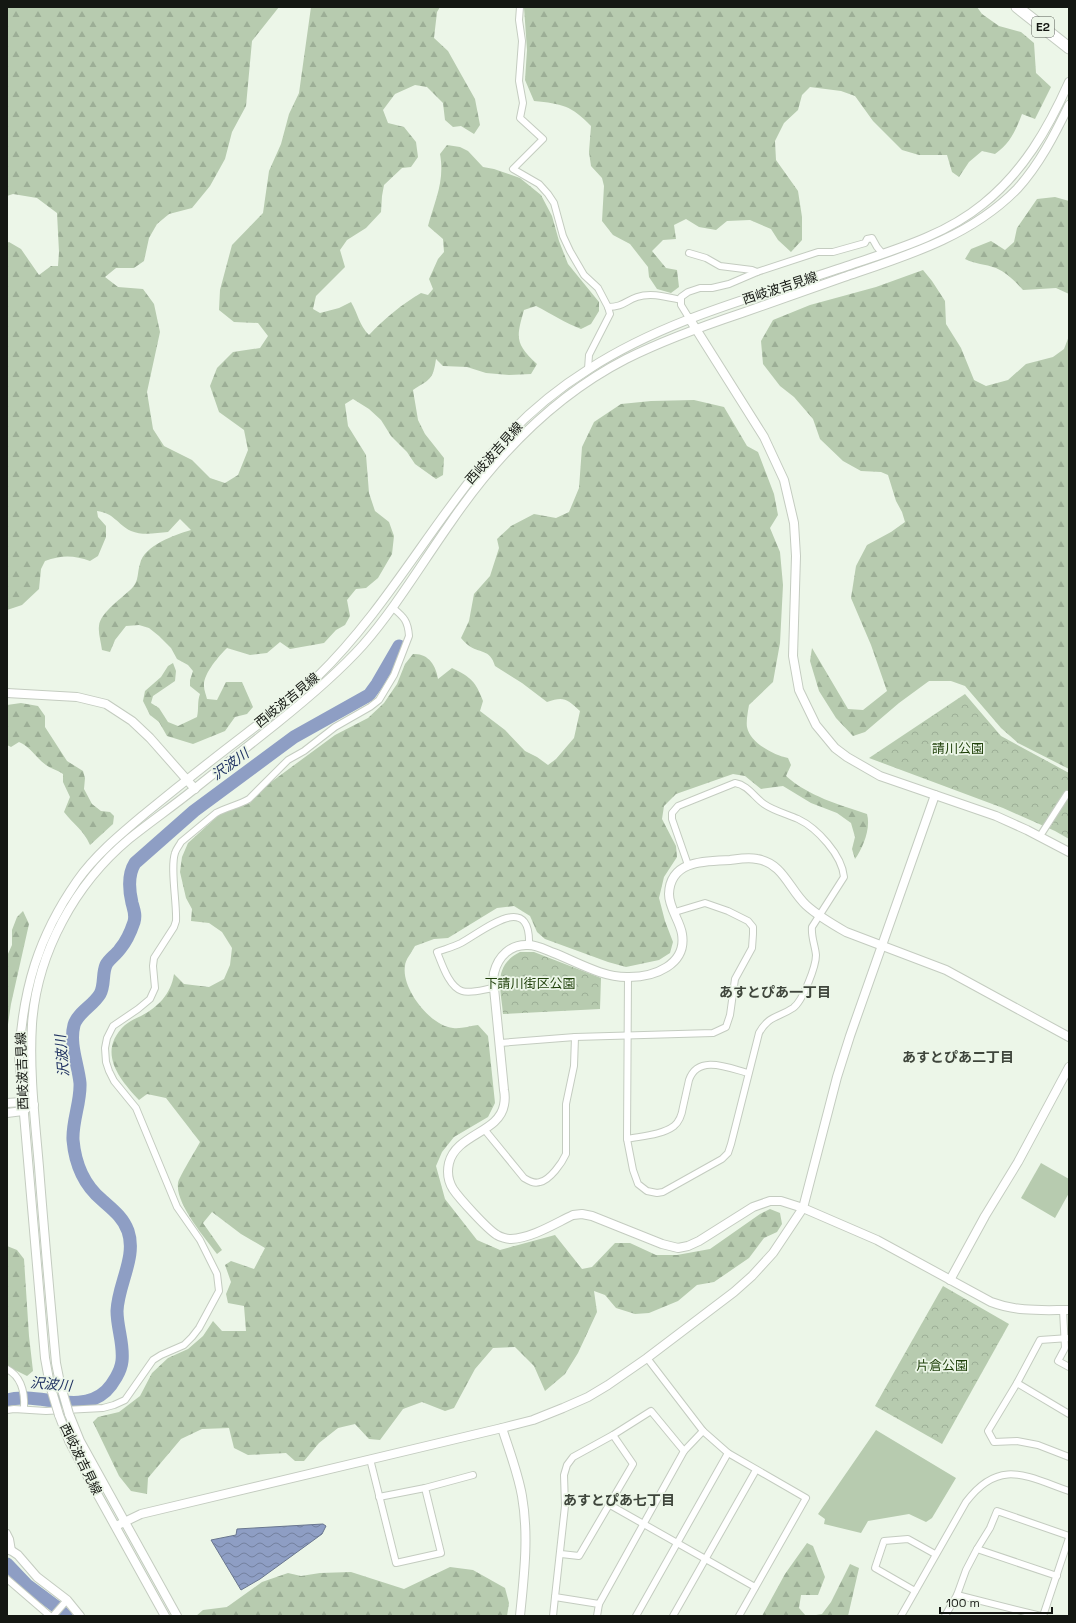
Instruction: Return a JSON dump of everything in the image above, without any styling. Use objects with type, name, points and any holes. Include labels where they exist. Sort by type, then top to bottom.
[{"type":"highway","name":"E2","points":[[1017,7],[1069,48]]},
{"type":"street","points":[[520,7],[519,20],[522,41],[519,81],[523,103],[520,118],[543,139],[513,169],[539,184],[548,194],[554,203],[563,236],[570,251],[584,275],[598,288],[608,307],[610,314],[589,355],[588,369]]},
{"type":"street","name":"西岐波吉見線","points":[[166,1616],[69,1441],[50,1385],[45,1358],[19,1056],[21,1021],[31,973],[46,932],[68,894],[79,877],[96,857],[125,830],[187,779],[296,695],[314,680],[344,650],[366,624],[459,494],[495,448],[541,405],[588,369],[650,335],[689,318],[884,254],[944,229],[982,205],[1017,171],[1046,130],[1069,82]]},
{"type":"street","name":"西岐波吉見線","points":[[177,1616],[80,1441],[69,1414],[60,1384],[56,1363],[34,1105],[31,1058],[32,1021],[38,986],[47,956],[58,930],[80,891],[126,842],[195,789],[298,705],[360,649],[393,608],[453,519],[485,476],[526,432],[572,392],[622,361],[655,346],[696,329],[890,262],[935,244],[962,230],[984,217],[1019,187],[1043,152],[1069,106]]},
{"type":"street","points":[[884,254],[877,247],[872,238],[867,239],[865,243],[833,252],[818,252],[757,272],[729,284],[712,288],[700,288],[688,292],[682,296],[681,300],[681,305],[764,437],[786,486],[794,523],[796,556],[793,656],[799,690],[810,714],[824,736],[847,757],[880,776],[996,816],[1040,836],[1069,852]]},
{"type":"street","points":[[689,253],[706,258],[720,266],[757,272]]},
{"type":"street","points":[[608,307],[618,307],[637,297],[646,295],[681,300]]},
{"type":"street","points":[[7,1410],[24,1408],[46,1411],[104,1408],[114,1406],[125,1400],[153,1360],[184,1345],[192,1337],[199,1328],[219,1291],[218,1274],[200,1240],[177,1207],[136,1108],[114,1081],[109,1072],[105,1048],[107,1038],[113,1026],[150,999],[155,988],[153,966],[154,958],[176,921],[174,854],[177,848],[181,842],[216,813],[223,809],[242,803],[249,798],[288,760],[304,751],[335,727],[379,700],[394,675],[409,636],[409,630],[404,616],[393,608]]},
{"type":"street","points":[[7,693],[77,697],[106,704],[132,721],[195,789]]},
{"type":"street","points":[[628,977],[627,1139],[633,1170],[638,1184],[647,1190],[657,1193],[672,1188],[722,1159],[728,1152],[759,1033],[770,1019],[793,1008],[799,1003],[816,960],[815,947],[811,934],[812,927],[844,877],[844,869],[839,859],[814,830],[799,820],[764,805],[747,787],[735,783],[678,806],[672,813],[673,824],[688,864]]},
{"type":"street","points":[[1040,836],[1067,794]]},
{"type":"street","points":[[116,1526],[141,1514],[533,1420],[588,1397],[647,1358],[734,1292],[752,1276],[773,1253],[803,1208],[837,1077],[935,795]]},
{"type":"street","points":[[1069,1037],[946,970],[846,932],[805,904],[775,865],[756,858],[701,861],[688,864],[676,876],[671,884],[669,895],[682,938],[680,952],[675,960],[670,966],[661,971],[628,977],[605,974],[541,948],[529,945],[520,946],[503,954],[494,973],[494,988],[504,1090],[504,1106],[494,1122],[456,1150],[450,1160],[448,1170],[449,1180],[453,1189],[489,1229],[498,1236],[510,1239],[525,1237],[573,1215],[582,1214],[592,1216],[662,1244],[678,1248],[688,1246],[699,1241],[753,1207],[770,1201],[781,1201],[803,1208],[878,1240],[991,1302],[1010,1308],[1031,1311],[1066,1310],[1067,1338],[1065,1348],[1058,1361],[1069,1367]]},
{"type":"street","points":[[500,1043],[575,1037],[713,1033],[726,1027],[735,979],[752,948],[754,934],[752,927],[748,921],[714,905],[706,903],[675,912]]},
{"type":"street","points":[[494,988],[470,991],[458,989],[446,976],[437,952],[459,944],[502,918],[512,916],[526,922],[530,935],[529,945]]},
{"type":"street","points":[[484,1129],[524,1178],[534,1182],[541,1182],[554,1172],[563,1161],[566,1154],[566,1104],[574,1066],[575,1037]]},
{"type":"street","points":[[627,1139],[664,1131],[678,1123],[682,1114],[690,1079],[693,1072],[699,1066],[714,1064],[748,1072]]},
{"type":"street","points":[[950,1280],[985,1216],[1018,1162],[1069,1067]]},
{"type":"street","points":[[7,1103],[22,1102],[34,1105]]},
{"type":"street","points":[[7,1113],[23,1111],[34,1105]]},
{"type":"street","points":[[1067,1338],[1040,1340],[1017,1383],[988,1431],[994,1442],[1017,1441],[1038,1445],[1069,1457]]},
{"type":"street","points":[[647,1358],[703,1430],[728,1453],[806,1498],[739,1616]]},
{"type":"street","points":[[7,1369],[16,1376],[25,1394],[24,1408]]},
{"type":"street","points":[[1017,1383],[1069,1414]]},
{"type":"street","points":[[553,1616],[561,1554],[565,1506],[564,1475],[567,1465],[573,1457],[613,1435],[651,1411],[684,1451]]},
{"type":"street","points":[[502,1428],[518,1479],[524,1513],[526,1558],[520,1616]]},
{"type":"street","points":[[597,1616],[599,1604],[684,1451],[703,1430]]},
{"type":"street","points":[[561,1554],[579,1556],[633,1464],[613,1435]]},
{"type":"street","points":[[636,1616],[728,1453]]},
{"type":"street","points":[[370,1459],[396,1563],[441,1553],[425,1488]]},
{"type":"street","points":[[673,1616],[756,1470]]},
{"type":"street","points":[[380,1497],[425,1488],[473,1475]]},
{"type":"street","points":[[901,1616],[966,1502],[975,1490],[987,1480],[1000,1475],[1019,1475],[1069,1491]]},
{"type":"street","points":[[610,1505],[755,1587]]},
{"type":"street","points":[[945,1616],[957,1595],[966,1570],[990,1528],[997,1511],[1069,1537],[1057,1576],[1042,1616],[957,1595]]},
{"type":"street","points":[[7,1533],[10,1539],[10,1550],[24,1561],[37,1577],[80,1616]]},
{"type":"street","points":[[915,1591],[875,1568],[884,1542],[908,1538],[935,1554]]},
{"type":"street","points":[[977,1549],[1057,1576]]},
{"type":"street","points":[[7,1579],[52,1616],[65,1602]]},
{"type":"street","points":[[555,1598],[599,1604]]},
{"type":"green space","points":[[7,7],[279,7],[252,41],[246,106],[232,132],[225,159],[210,186],[192,208],[169,214],[157,224],[149,238],[144,261],[134,268],[116,268],[105,277],[118,287],[143,289],[154,304],[160,332],[147,392],[153,429],[164,446],[192,460],[210,478],[225,483],[238,475],[248,450],[244,430],[219,412],[210,386],[217,368],[233,352],[260,348],[268,336],[258,323],[234,322],[219,310],[220,290],[232,245],[263,213],[269,171],[281,144],[289,114],[299,93],[311,7],[440,7],[437,12],[434,38],[448,51],[475,99],[480,125],[474,134],[461,126],[453,127],[445,120],[443,103],[427,87],[415,85],[395,94],[383,110],[388,123],[404,127],[416,142],[418,157],[411,167],[402,168],[384,185],[381,212],[366,228],[347,240],[340,250],[345,267],[316,296],[313,309],[320,313],[339,308],[351,302],[361,323],[369,335],[387,317],[400,307],[421,293],[428,295],[433,289],[429,279],[438,259],[444,252],[443,239],[428,226],[440,182],[440,154],[447,145],[460,147],[468,151],[483,167],[494,169],[520,178],[541,195],[552,216],[559,241],[568,264],[599,302],[599,311],[591,324],[581,329],[536,306],[524,310],[519,340],[521,346],[537,364],[531,374],[509,375],[486,373],[467,367],[443,366],[436,359],[434,371],[430,378],[413,390],[418,420],[425,434],[444,458],[443,475],[436,479],[415,464],[407,452],[391,436],[381,420],[369,409],[353,399],[345,404],[348,426],[366,455],[369,493],[375,511],[389,522],[394,536],[392,554],[378,578],[366,588],[356,589],[347,600],[350,616],[345,625],[336,630],[324,643],[290,649],[280,642],[267,653],[250,655],[227,648],[212,666],[204,681],[207,699],[217,700],[226,682],[242,682],[253,707],[247,714],[235,717],[225,731],[193,744],[167,736],[159,722],[150,715],[143,701],[145,691],[161,677],[168,666],[173,663],[176,671],[175,681],[153,696],[151,703],[159,708],[168,722],[178,726],[197,717],[200,694],[190,686],[193,671],[188,665],[177,659],[171,648],[149,628],[139,625],[126,626],[115,640],[110,652],[102,650],[99,632],[100,621],[103,615],[135,584],[140,564],[147,551],[161,542],[191,530],[180,519],[168,532],[150,534],[136,533],[126,528],[112,516],[97,511],[98,517],[106,526],[106,537],[98,556],[90,561],[68,556],[45,561],[41,569],[39,589],[22,605],[7,610],[7,243],[9,242],[21,249],[39,275],[51,266],[58,266],[59,252],[57,213],[37,198],[13,194],[7,196]]},
{"type":"green space","points":[[524,7],[977,7],[982,14],[999,26],[1021,32],[1034,43],[1036,73],[1051,87],[1035,119],[1022,114],[1015,131],[1005,146],[995,154],[982,151],[969,162],[959,177],[952,172],[947,155],[919,155],[902,150],[873,121],[855,96],[841,91],[810,87],[802,95],[798,110],[784,123],[775,141],[776,160],[798,191],[802,217],[802,240],[791,252],[778,240],[771,229],[750,220],[727,221],[716,230],[699,227],[686,219],[674,225],[676,239],[663,240],[652,251],[666,268],[677,270],[679,287],[671,293],[657,289],[649,277],[648,267],[630,244],[613,235],[602,221],[604,186],[602,178],[591,166],[589,152],[591,126],[578,114],[566,107],[552,103],[534,101],[525,80],[527,50]]},
{"type":"green space","points":[[1055,197],[1069,201],[1069,294],[1056,288],[1023,290],[1000,270],[965,259],[971,249],[991,241],[1005,250],[1014,242],[1017,228],[1037,199]]},
{"type":"green space","points":[[923,270],[945,301],[946,324],[961,348],[974,380],[986,386],[1008,380],[1026,364],[1053,357],[1064,349],[1069,336],[1069,769],[1018,743],[1001,728],[965,686],[951,681],[929,681],[899,703],[865,732],[853,736],[836,718],[819,691],[810,661],[812,648],[848,709],[863,710],[887,691],[871,645],[851,598],[856,566],[867,545],[891,532],[905,522],[896,501],[888,475],[881,472],[861,471],[843,461],[820,439],[813,419],[794,397],[780,386],[763,364],[761,341],[773,320],[810,305],[876,287]]},
{"type":"green space","points":[[694,400],[724,407],[747,446],[758,452],[774,494],[778,515],[770,528],[780,552],[783,585],[780,643],[773,682],[749,705],[747,727],[749,733],[763,747],[788,758],[791,765],[786,776],[795,783],[825,799],[867,814],[868,825],[866,838],[861,849],[855,859],[852,849],[855,837],[851,823],[837,813],[811,803],[783,786],[761,789],[745,776],[733,774],[676,794],[664,806],[662,819],[676,846],[677,857],[664,877],[659,898],[665,921],[673,942],[670,953],[659,960],[626,967],[545,939],[537,932],[530,916],[514,906],[497,908],[448,938],[434,939],[415,946],[406,961],[405,975],[412,995],[435,1021],[444,1026],[453,1028],[478,1025],[488,1036],[495,1103],[488,1117],[454,1137],[442,1152],[436,1166],[445,1199],[477,1240],[500,1250],[555,1235],[582,1269],[592,1267],[615,1243],[630,1243],[656,1255],[677,1255],[710,1249],[760,1214],[770,1209],[780,1213],[782,1224],[777,1232],[764,1238],[749,1258],[714,1282],[697,1285],[678,1301],[649,1313],[635,1314],[616,1308],[605,1295],[594,1291],[597,1312],[578,1353],[565,1374],[545,1391],[534,1366],[515,1347],[493,1348],[475,1369],[454,1408],[445,1411],[422,1402],[403,1409],[380,1440],[369,1439],[355,1424],[338,1428],[319,1443],[304,1461],[295,1461],[286,1453],[248,1455],[234,1448],[229,1428],[202,1429],[181,1439],[148,1478],[147,1494],[131,1491],[119,1476],[93,1422],[98,1417],[119,1412],[140,1396],[152,1373],[168,1358],[188,1349],[203,1336],[213,1321],[222,1331],[246,1331],[244,1306],[228,1303],[226,1294],[231,1282],[225,1265],[231,1261],[254,1269],[265,1248],[241,1234],[212,1212],[203,1223],[222,1250],[217,1254],[192,1220],[181,1200],[178,1191],[179,1180],[200,1142],[166,1098],[147,1094],[139,1100],[131,1092],[118,1073],[112,1054],[112,1045],[117,1035],[125,1025],[153,1008],[163,999],[170,988],[174,974],[184,984],[209,987],[224,979],[230,965],[232,948],[222,932],[209,923],[191,921],[192,909],[186,898],[180,872],[182,857],[188,843],[221,813],[250,803],[263,788],[335,735],[368,718],[384,703],[397,684],[405,664],[413,654],[423,656],[430,661],[435,669],[438,679],[452,668],[464,674],[478,689],[483,701],[480,711],[505,730],[525,751],[548,765],[556,759],[574,738],[580,711],[565,700],[558,699],[547,702],[522,683],[495,666],[490,656],[472,648],[464,642],[461,638],[469,621],[474,594],[490,576],[499,548],[497,539],[511,526],[534,514],[556,518],[569,512],[579,488],[582,447],[594,422],[621,404],[651,401]]},
{"type":"green space","name":"請川公園","points":[[965,694],[1001,736],[1069,773],[1069,839],[1055,831],[1003,808],[869,758]]},
{"type":"green space","points":[[21,703],[38,706],[45,716],[45,727],[67,761],[83,771],[85,778],[84,789],[92,804],[101,811],[110,812],[114,816],[113,824],[90,845],[81,831],[64,812],[70,797],[63,782],[63,774],[46,765],[23,744],[19,742],[11,747],[7,745],[7,705]]},
{"type":"green space","points":[[23,911],[29,924],[11,1004],[7,1031],[7,956],[12,945],[12,930],[17,917]]},
{"type":"green space","name":"下請川街区公園","points":[[520,952],[534,952],[601,978],[600,1009],[503,1014],[500,987],[502,971],[505,964]]},
{"type":"green space","points":[[1041,1163],[1069,1179],[1069,1193],[1055,1218],[1021,1198]]},
{"type":"green space","points":[[7,1246],[17,1250],[24,1259],[33,1371],[27,1376],[7,1366]]},
{"type":"green space","name":"片倉公園","points":[[943,1286],[1009,1324],[942,1444],[875,1406]]},
{"type":"green space","points":[[876,1430],[956,1478],[932,1518],[926,1522],[909,1514],[868,1521],[861,1533],[824,1524],[825,1519],[818,1514]]},
{"type":"green space","points":[[807,1543],[813,1546],[825,1577],[818,1595],[801,1595],[799,1608],[806,1616],[762,1616],[785,1574]]},
{"type":"green space","points":[[850,1564],[859,1568],[848,1616],[810,1616],[822,1614],[831,1602]]},
{"type":"green space","points":[[450,1567],[473,1570],[505,1588],[509,1603],[507,1616],[196,1616],[203,1610],[227,1607],[262,1582],[288,1573],[301,1576],[320,1573],[351,1572],[404,1589]]},
{"type":"water","points":[[323,1524],[326,1526],[322,1534],[260,1579],[241,1590],[211,1540],[236,1535],[237,1529]]},
{"type":"waterway","name":"沢波川","points":[[7,1400],[32,1398],[58,1402],[84,1402],[95,1398],[106,1391],[116,1377],[121,1365],[122,1348],[117,1311],[120,1291],[129,1261],[130,1241],[126,1226],[120,1217],[90,1188],[78,1165],[74,1149],[73,1133],[80,1083],[74,1054],[73,1032],[76,1020],[100,994],[106,965],[130,933],[135,917],[131,898],[130,877],[135,863],[194,811],[294,737],[369,695],[399,646]]},
{"type":"waterway","name":"沢波川","points":[[7,1564],[27,1585],[58,1608],[66,1616]]},
{"type":"district","name":"あすとぴあ一丁目","points":[[775,992]]},
{"type":"district","name":"あすとぴあ二丁目","points":[[958,1057]]},
{"type":"district","name":"あすとぴあ七丁目","points":[[619,1500]]}]
